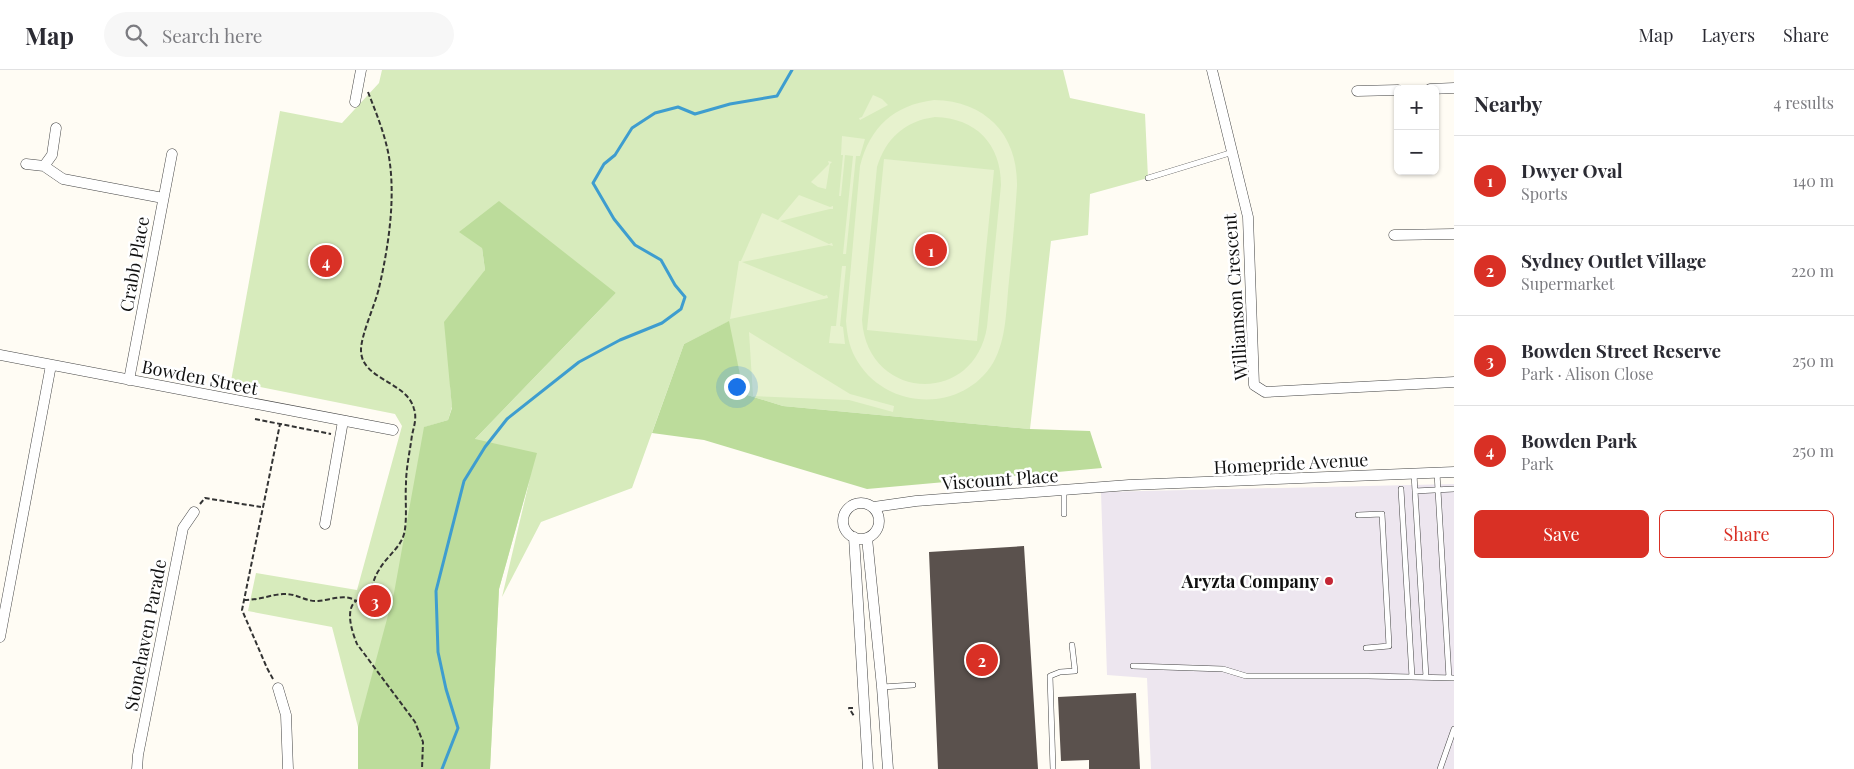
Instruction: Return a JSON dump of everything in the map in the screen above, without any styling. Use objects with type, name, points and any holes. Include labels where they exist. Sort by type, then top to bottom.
[{"type":"street","points":[[355,102],[361,70]]},
{"type":"street","name":"Williamson Crescent","points":[[1212,70],[1248,217],[1254,385],[1265,392],[1454,382]]},
{"type":"street","points":[[1439,89],[1454,88]]},
{"type":"street","points":[[1357,91],[1394,90]]},
{"type":"street","points":[[44,166],[52,155],[56,128]]},
{"type":"street","name":"Crabb Place","points":[[129,380],[172,154]]},
{"type":"street","points":[[26,164],[44,166],[63,179],[163,198]]},
{"type":"street","points":[[1394,235],[1454,234]]},
{"type":"street","name":"Bowden Street","points":[[0,356],[393,430]]},
{"type":"street","points":[[0,637],[51,365]]},
{"type":"street","points":[[325,524],[343,421]]},
{"type":"street","name":"Homepride Avenue","points":[[1129,485],[1454,472]]},
{"type":"street","name":"Viscount Place","points":[[874,507],[916,501],[1129,485]]},
{"type":"street","points":[[862,502],[874,507],[878,512],[879,524],[877,530],[867,538],[854,537],[848,534],[843,522],[846,510],[856,503],[862,502]]},
{"type":"street","name":"Stonehaven Parade","points":[[137,769],[138,755],[183,528],[194,512]]},
{"type":"street","points":[[854,537],[868,769]]},
{"type":"street","points":[[867,538],[888,769]]},
{"type":"street","points":[[278,688],[286,715],[288,769]]},
{"type":"lane","points":[[1148,178],[1233,152]]},
{"type":"lane","points":[[1133,666],[1223,668],[1246,676],[1451,678],[1437,473]]},
{"type":"lane","points":[[1414,474],[1426,677]]},
{"type":"lane","points":[[1401,489],[1412,677]]},
{"type":"lane","points":[[1415,491],[1454,490]]},
{"type":"lane","points":[[1064,491],[1064,514]]},
{"type":"lane","points":[[1358,516],[1382,514],[1389,646],[1366,648]]},
{"type":"lane","points":[[1053,769],[1050,676],[1060,672],[1075,671],[1072,644]]},
{"type":"lane","points":[[882,687],[913,685]]},
{"type":"lane","points":[[1440,769],[1454,729]]},
{"type":"path","points":[[367,87],[383,131],[390,164],[390,196],[389,223],[383,270],[375,304],[363,337],[361,350],[363,360],[370,370],[410,398],[415,410],[415,421],[407,469],[405,532],[400,544],[379,569],[372,588],[365,597],[352,605],[350,619],[357,644],[415,722],[422,742],[422,769]]},
{"type":"path","points":[[255,419],[340,436]]},
{"type":"path","points":[[278,688],[267,668],[242,610],[280,424]]},
{"type":"path","points":[[194,512],[205,498],[263,508]]},
{"type":"path","points":[[244,600],[292,594],[308,601],[343,597],[356,601]]},
{"type":"shaded area","points":[[1454,484],[1454,769],[1151,769],[1147,678],[1107,675],[1101,492]]},
{"type":"green space","points":[[382,70],[1063,70],[1070,98],[1145,114],[1148,178],[1090,194],[1088,235],[1051,241],[1030,429],[783,406],[744,394],[728,322],[684,344],[632,488],[541,522],[502,597],[530,478],[499,589],[490,769],[358,769],[358,727],[332,627],[248,611],[256,573],[357,590],[402,426],[395,414],[231,381],[280,111],[342,123],[379,83]],"holes":[[[482,248],[616,293],[475,439],[425,427],[448,420],[452,407],[450,385],[485,270]]]},
{"type":"green space","points":[[873,95],[882,99],[888,105],[860,120],[859,118],[862,117]]},
{"type":"green space","points":[[934,100],[953,102],[983,114],[995,124],[1005,137],[1012,151],[1016,168],[1017,186],[1005,323],[998,354],[979,380],[962,391],[943,398],[922,399],[903,396],[884,388],[868,375],[853,353],[846,321],[860,166],[864,152],[877,129],[886,120],[907,107]],"holes":[[[935,117],[963,122],[983,136],[991,146],[1000,170],[1001,185],[987,327],[978,353],[963,371],[943,381],[922,384],[900,379],[882,367],[868,347],[862,320],[877,167],[891,139],[906,127],[924,119]]]},
{"type":"green space","points":[[842,136],[865,139],[860,156],[856,156],[846,254],[843,254],[853,156],[845,155],[841,196],[839,196],[843,155],[841,155]]},
{"type":"green space","points":[[884,159],[994,170],[977,341],[867,330]]},
{"type":"green space","points":[[828,161],[832,162],[830,164],[826,189],[818,187],[811,182],[829,164]]},
{"type":"green space","points":[[799,195],[830,207],[833,206],[833,209],[780,221],[829,244],[832,243],[833,246],[829,245],[742,262],[824,296],[827,295],[828,298],[730,319],[739,261],[741,261],[762,213],[778,220]]},
{"type":"green space","points":[[499,201],[616,293],[475,439],[537,453],[499,589],[490,769],[358,769],[358,727],[394,593],[424,427],[448,420],[452,408],[444,322],[485,270],[482,248],[459,232]]},
{"type":"green space","points":[[842,266],[846,266],[840,326],[843,327],[845,344],[829,343],[831,326],[836,326]]},
{"type":"green space","points":[[729,321],[744,394],[783,406],[1030,429],[1090,431],[1102,468],[867,489],[704,440],[652,433],[684,344]]},
{"type":"green space","points":[[749,332],[850,394],[894,406],[893,412],[849,400],[753,396]]},
{"type":"building","points":[[1024,546],[1038,769],[938,769],[929,552]]},
{"type":"building","points":[[1136,693],[1140,769],[1089,769],[1089,760],[1061,761],[1058,697]]},
{"type":"waterway","points":[[442,769],[458,728],[446,689],[438,652],[436,591],[464,481],[485,447],[507,419],[579,362],[620,340],[662,323],[681,309],[685,297],[675,285],[661,260],[635,245],[614,219],[593,183],[604,164],[615,155],[632,128],[655,113],[678,107],[695,114],[730,104],[777,96],[792,70]]},
{"type":"place","name":"Dwyer Oval","points":[[931,250]]},
{"type":"place","name":"Bowden Park","points":[[326,261]]},
{"type":"place","name":"Aryzta Company","points":[[1329,581]]},
{"type":"place","name":"Bowden Street Reserve","points":[[375,601]]},
{"type":"place","name":"Sydney Outlet Village","points":[[982,660]]}]
